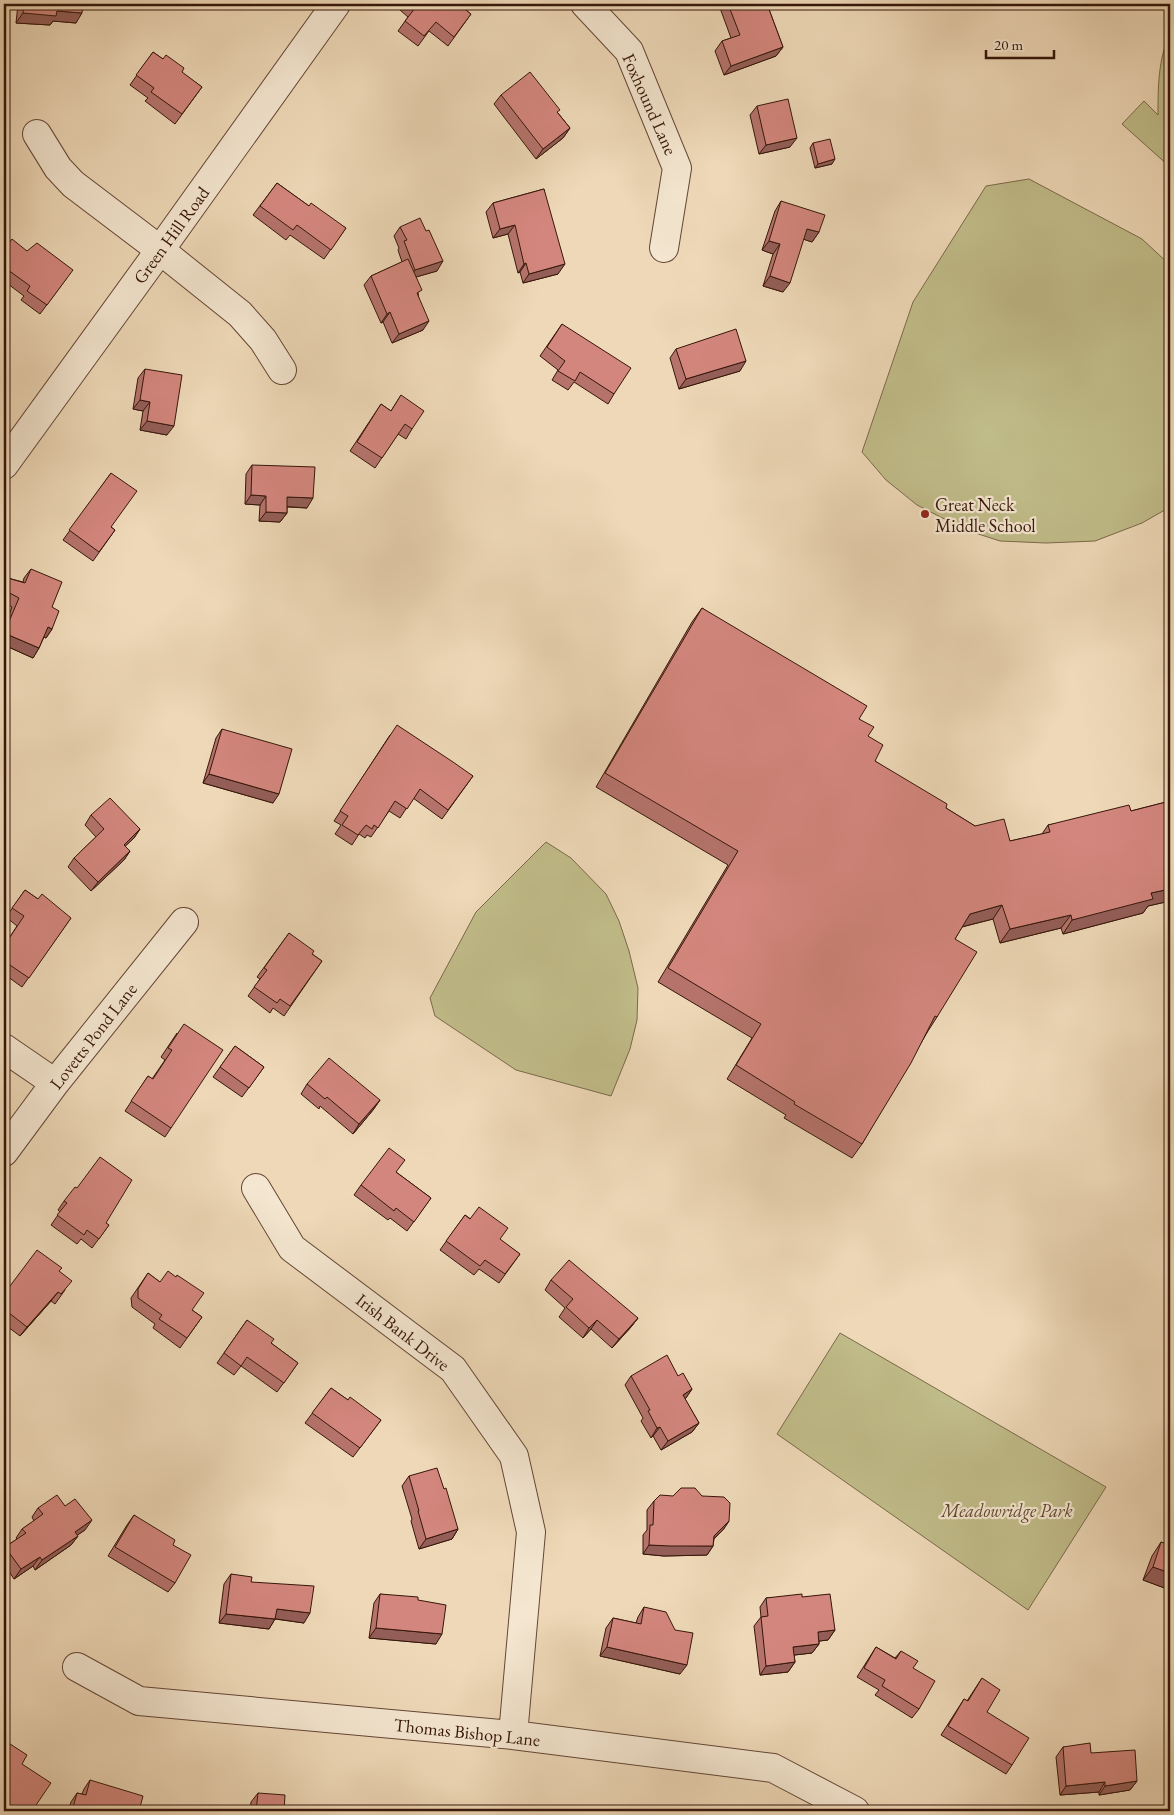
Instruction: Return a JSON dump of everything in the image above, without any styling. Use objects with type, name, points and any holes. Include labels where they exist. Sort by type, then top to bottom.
[{"type":"street","name":"Green Hill Road","points":[[4,465],[336,4]]},
{"type":"street","name":"Foxhound Lane","points":[[585,4],[629,51],[678,168],[664,248]]},
{"type":"street","points":[[37,134],[58,168],[73,184],[240,314],[263,340],[282,370]]},
{"type":"street","name":"Lovetts Pond Lane","points":[[4,1152],[56,1083],[184,922]]},
{"type":"street","points":[[4,1048],[56,1083]]},
{"type":"street","name":"Irish Bank Drive","points":[[256,1188],[292,1248],[452,1369],[514,1456],[531,1532],[513,1735]]},
{"type":"street","name":"Thomas Bishop Lane","points":[[77,1666],[139,1701],[513,1735],[773,1768],[855,1811]]},
{"type":"green space","points":[[1170,34],[1170,167],[1122,124],[1144,101],[1158,115],[1161,63]]},
{"type":"green space","points":[[1029,179],[1142,239],[1170,265],[1170,507],[1142,523],[1095,541],[1046,543],[1000,541],[966,530],[917,505],[886,480],[862,452],[913,302],[986,186]]},
{"type":"green space","points":[[546,842],[571,858],[606,894],[619,921],[629,951],[638,988],[637,1020],[630,1049],[611,1096],[516,1070],[435,1016],[430,998],[476,912]]},
{"type":"green space","name":"Meadowridge Park","points":[[840,1333],[1106,1487],[1028,1610],[777,1434]]},
{"type":"building","points":[[24,4],[83,4],[82,13],[57,11],[56,16],[23,13]]},
{"type":"building","points":[[410,4],[458,4],[471,14],[454,37],[436,22],[424,36],[405,21],[415,8]]},
{"type":"building","points":[[728,4],[767,4],[783,47],[731,66],[722,41],[740,35]]},
{"type":"building","points":[[153,52],[163,59],[166,55],[184,68],[182,72],[202,87],[182,114],[151,92],[154,88],[136,75]]},
{"type":"building","points":[[530,72],[560,110],[557,112],[570,128],[543,149],[501,95]]},
{"type":"building","points":[[788,99],[797,138],[766,145],[757,106]]},
{"type":"building","points":[[830,139],[835,159],[818,164],[813,143]]},
{"type":"building","points":[[277,183],[309,206],[311,203],[346,228],[331,250],[297,225],[293,230],[260,206]]},
{"type":"building","points":[[544,189],[565,264],[529,274],[526,263],[524,264],[515,225],[500,229],[493,203]]},
{"type":"building","points":[[781,201],[825,215],[819,232],[807,229],[790,283],[770,276],[780,244],[769,241]]},
{"type":"building","points":[[420,218],[426,231],[429,230],[443,261],[415,270],[404,241],[407,240],[400,227]]},
{"type":"building","points":[[12,239],[27,251],[37,243],[73,270],[47,305],[27,291],[30,286],[4,267],[4,250]]},
{"type":"building","points":[[408,259],[422,290],[417,293],[429,321],[399,334],[390,312],[387,314],[371,276]]},
{"type":"building","points":[[562,324],[631,368],[614,394],[580,372],[575,381],[558,371],[565,361],[547,347]]},
{"type":"building","points":[[736,329],[746,361],[686,379],[676,349]]},
{"type":"building","points":[[145,369],[182,375],[174,426],[147,421],[150,402],[140,400]]},
{"type":"building","points":[[401,395],[424,411],[412,429],[405,424],[382,458],[357,442],[381,404],[391,411]]},
{"type":"building","points":[[252,465],[315,467],[313,498],[287,497],[287,513],[266,512],[266,496],[251,495]]},
{"type":"building","points":[[111,473],[137,491],[111,527],[115,530],[99,552],[69,530]]},
{"type":"building","points":[[31,569],[62,582],[52,607],[59,611],[52,629],[48,627],[39,648],[4,633],[19,598],[4,590],[4,577],[25,583]]},
{"type":"building","points":[[702,608],[867,706],[859,719],[874,727],[868,736],[883,745],[875,761],[947,804],[946,808],[975,826],[1004,819],[1010,841],[1050,832],[1048,825],[1129,805],[1131,811],[1170,801],[1170,889],[1151,893],[1153,899],[1072,920],[1071,915],[1010,929],[1002,905],[970,914],[955,939],[977,952],[937,1017],[935,1016],[911,1063],[862,1144],[794,1104],[795,1102],[736,1065],[761,1024],[668,968],[738,851],[605,773]]},
{"type":"building","points":[[397,725],[473,776],[448,810],[420,789],[407,809],[395,801],[378,828],[374,825],[372,829],[366,825],[358,835],[342,825],[348,816],[340,811]]},
{"type":"building","points":[[222,729],[292,749],[279,794],[209,774]]},
{"type":"building","points":[[110,798],[140,829],[124,845],[130,851],[98,882],[74,858],[104,829],[91,815]]},
{"type":"building","points":[[25,890],[38,899],[42,894],[71,918],[29,978],[4,961],[4,946],[24,916],[12,908]]},
{"type":"building","points":[[289,933],[314,951],[312,954],[322,961],[290,1006],[280,999],[277,1003],[254,987],[267,970],[264,968]]},
{"type":"building","points":[[184,1024],[223,1050],[171,1128],[131,1101],[148,1076],[153,1079],[172,1050],[168,1048]]},
{"type":"building","points":[[235,1046],[264,1067],[249,1088],[220,1067]]},
{"type":"building","points":[[329,1058],[380,1100],[359,1124],[327,1097],[325,1099],[307,1084]]},
{"type":"building","points":[[389,1148],[405,1160],[396,1172],[431,1198],[414,1222],[396,1208],[394,1211],[361,1185]]},
{"type":"building","points":[[100,1157],[132,1180],[106,1223],[109,1225],[99,1239],[87,1230],[84,1235],[57,1215],[67,1203],[64,1201],[75,1187],[77,1188]]},
{"type":"building","points":[[479,1207],[508,1228],[500,1239],[520,1254],[505,1274],[485,1260],[480,1266],[446,1241],[465,1215],[470,1219]]},
{"type":"building","points":[[37,1250],[62,1268],[59,1271],[72,1281],[61,1294],[58,1292],[27,1327],[4,1309],[4,1294]]},
{"type":"building","points":[[569,1260],[638,1318],[619,1339],[597,1320],[589,1328],[566,1307],[573,1299],[551,1280]]},
{"type":"building","points":[[168,1271],[204,1293],[192,1310],[202,1317],[187,1338],[159,1319],[162,1315],[138,1298],[138,1289],[148,1273],[160,1282]]},
{"type":"building","points":[[247,1320],[274,1339],[271,1343],[298,1363],[284,1383],[247,1357],[241,1366],[224,1353]]},
{"type":"building","points":[[667,1355],[678,1376],[683,1373],[692,1389],[683,1395],[699,1423],[668,1441],[660,1427],[657,1428],[648,1411],[650,1410],[631,1376]]},
{"type":"building","points":[[331,1388],[348,1400],[350,1397],[381,1420],[360,1448],[312,1413]]},
{"type":"building","points":[[437,1468],[444,1489],[446,1488],[458,1529],[426,1539],[409,1476]]},
{"type":"building","points":[[681,1488],[695,1488],[702,1496],[724,1497],[730,1503],[729,1521],[714,1536],[713,1546],[649,1545],[650,1525],[653,1525],[654,1501],[660,1495],[673,1496]]},
{"type":"building","points":[[57,1495],[65,1506],[75,1499],[92,1520],[75,1532],[78,1536],[42,1560],[40,1557],[21,1569],[5,1547],[26,1533],[22,1529],[43,1514],[38,1508]]},
{"type":"building","points":[[134,1515],[175,1540],[173,1545],[191,1555],[175,1583],[115,1547]]},
{"type":"building","points":[[1161,1542],[1170,1545],[1170,1573],[1153,1567]]},
{"type":"building","points":[[231,1574],[252,1577],[251,1582],[314,1586],[310,1613],[277,1609],[275,1619],[226,1614]]},
{"type":"building","points":[[380,1594],[418,1597],[418,1600],[446,1605],[442,1634],[376,1628]]},
{"type":"building","points":[[802,1594],[802,1597],[830,1594],[835,1630],[818,1632],[819,1644],[793,1647],[795,1662],[766,1666],[761,1617],[768,1616],[766,1598]]},
{"type":"building","points":[[644,1607],[666,1612],[675,1630],[693,1633],[687,1665],[607,1647],[613,1618],[641,1624]]},
{"type":"building","points":[[876,1647],[896,1659],[901,1651],[918,1661],[913,1668],[935,1681],[919,1709],[882,1686],[885,1680],[864,1668]]},
{"type":"building","points":[[982,1678],[1000,1690],[987,1712],[1029,1738],[1012,1765],[948,1726],[964,1699],[968,1701]]},
{"type":"building","points":[[4,1740],[27,1755],[22,1764],[51,1783],[32,1811],[4,1811]]},
{"type":"building","points":[[1090,1743],[1091,1753],[1135,1750],[1137,1781],[1105,1786],[1105,1782],[1066,1786],[1063,1747]]},
{"type":"building","points":[[90,1780],[143,1796],[139,1811],[72,1811],[77,1793],[86,1795]]},
{"type":"building","points":[[258,1793],[285,1795],[284,1811],[256,1811]]},
{"type":"place","name":"Great Neck Middle School","points":[[925,514]]}]
